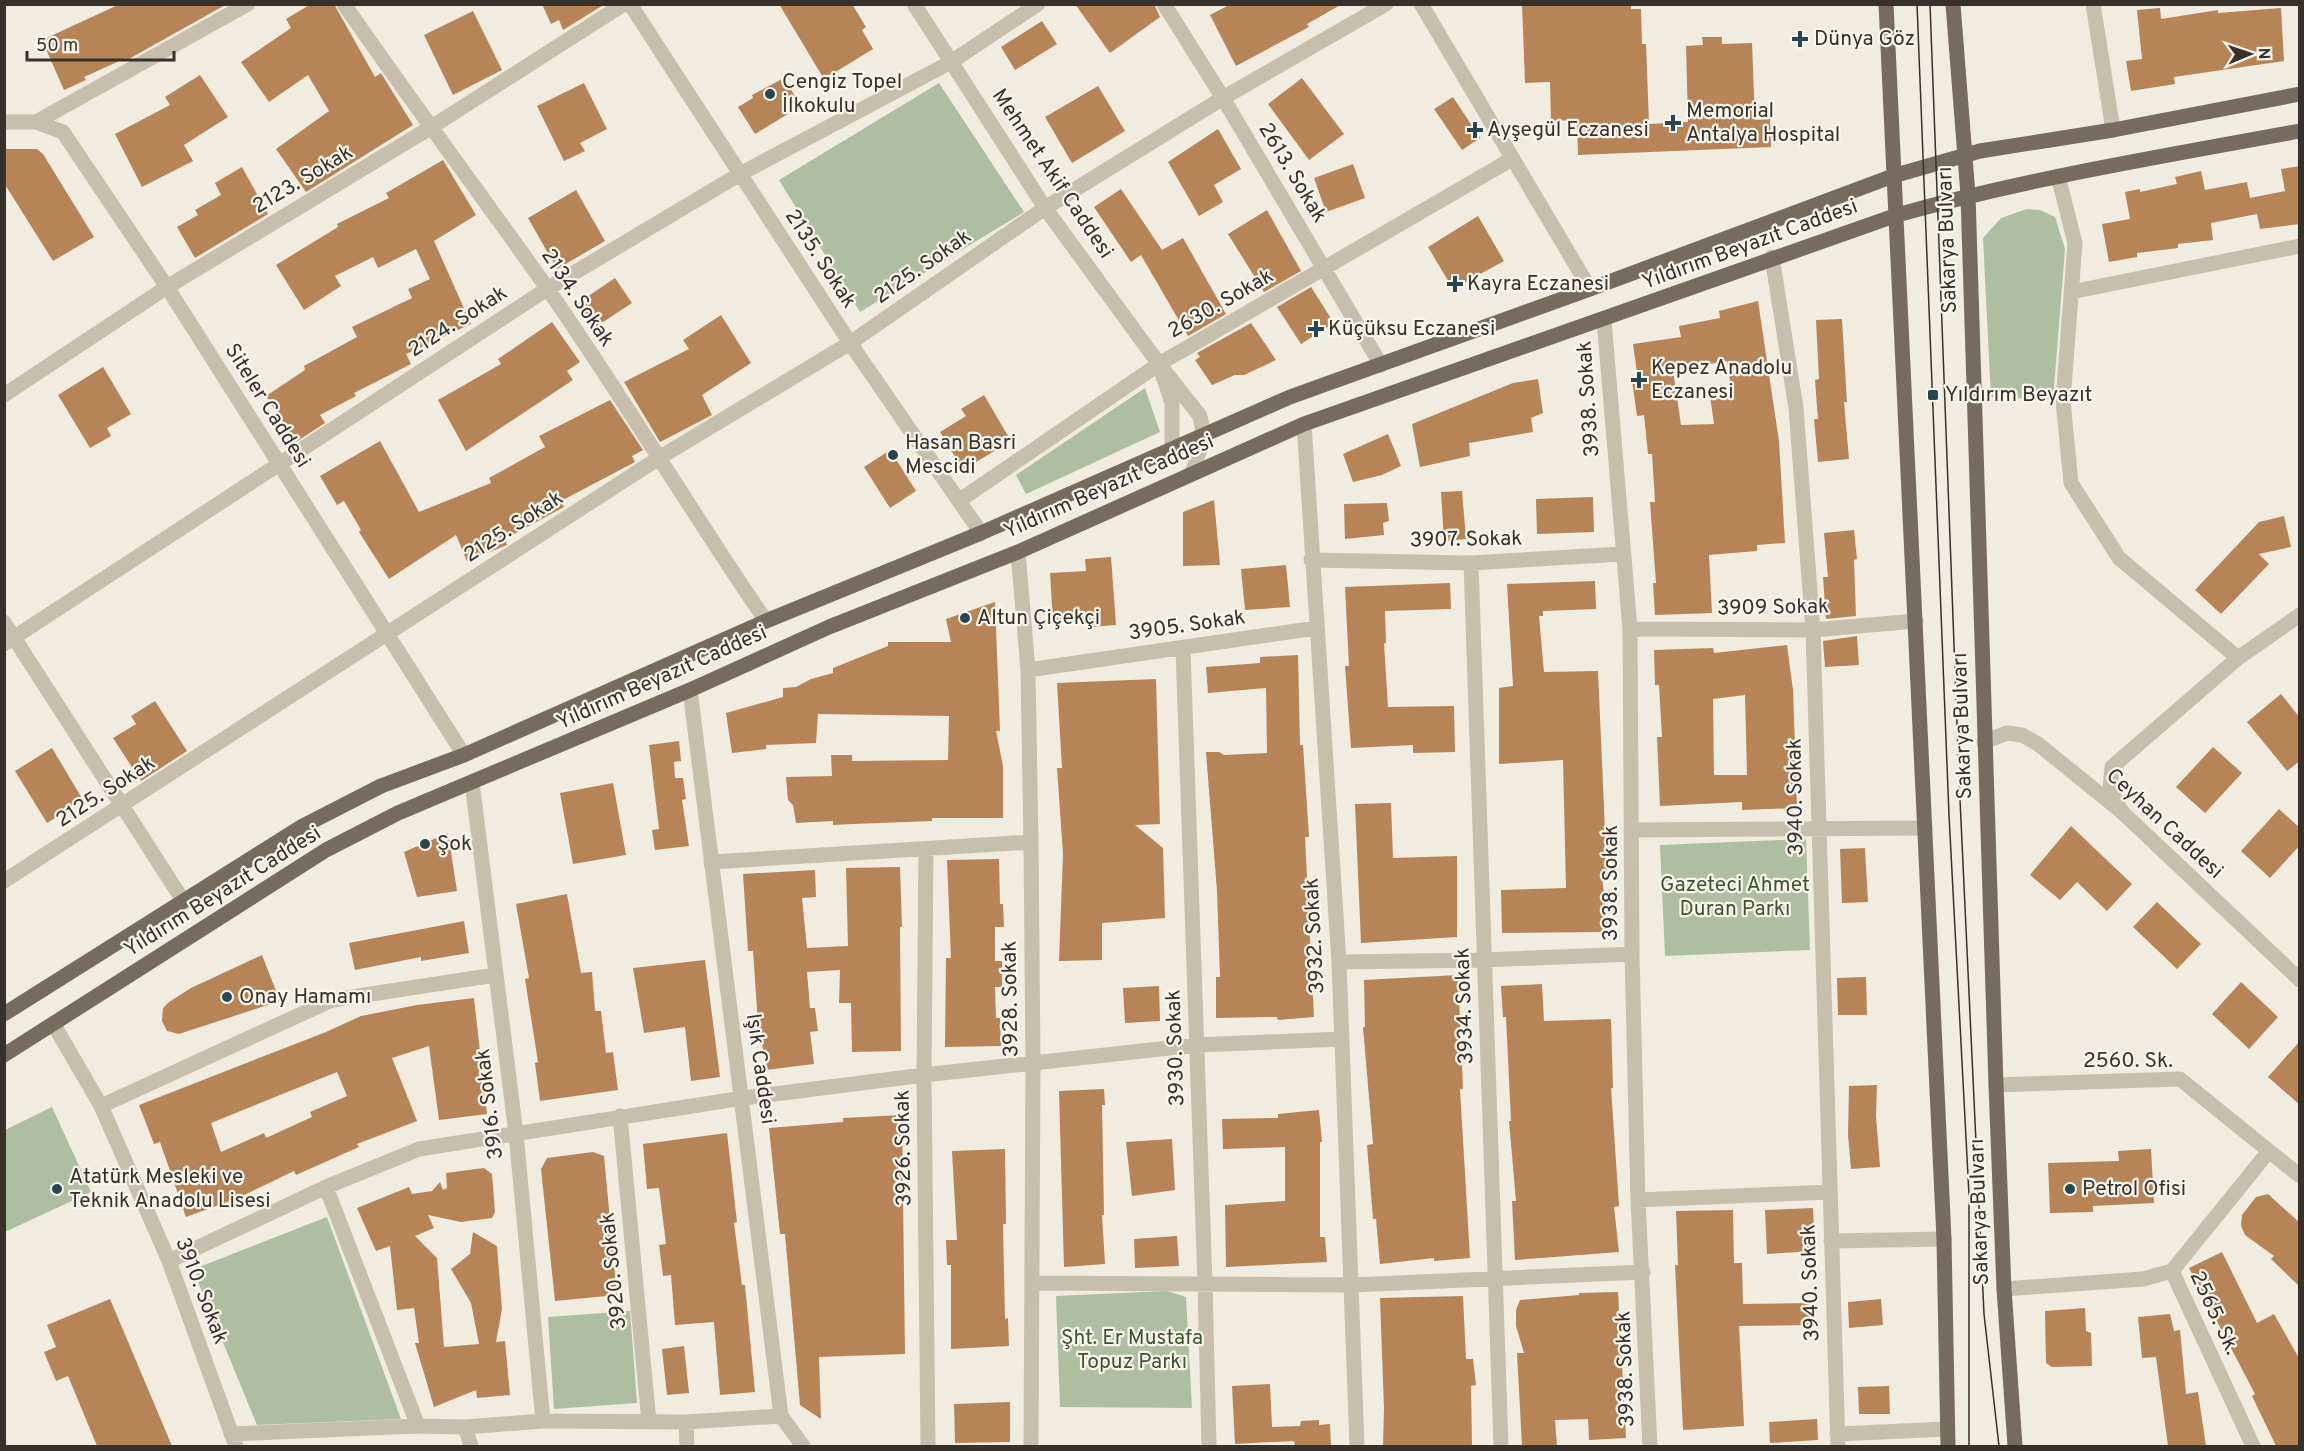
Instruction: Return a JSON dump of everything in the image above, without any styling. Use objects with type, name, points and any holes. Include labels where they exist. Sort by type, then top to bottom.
[{"type":"main road","name":"Sakarya Bulvarı","points":[[1886,4],[1944,1239],[1948,1446]]},
{"type":"main road","name":"Sakarya Bulvarı","points":[[1953,4],[1960,118],[1966,155],[1968,195],[1996,1085],[2004,1289],[2015,1446]]},
{"type":"main road","name":"Yıldırım Beyazıt Caddesi","points":[[4,1014],[301,827],[381,786],[464,755],[766,621],[1172,451],[1290,397],[1590,289],[1893,176],[1966,155],[2113,130],[2300,94]]},
{"type":"main road","name":"Yıldırım Beyazıt Caddesi","points":[[4,1054],[54,1025],[326,850],[398,813],[690,690],[829,627],[1018,552],[1304,424],[1604,320],[1772,257],[1897,215],[1968,195],[2058,176],[2300,131]]},
{"type":"street","points":[[36,122],[248,4]]},
{"type":"street","name":"2134. Sokak","points":[[344,4],[430,128],[547,289],[659,458],[704,531],[766,621]]},
{"type":"street","name":"2123. Sokak","points":[[4,395],[167,287],[430,128],[624,4]]},
{"type":"street","name":"2135. Sokak","points":[[630,4],[850,343],[981,532]]},
{"type":"street","name":"Mehmet Akif Caddesi","points":[[914,4],[1045,208],[1159,364],[1200,416],[1204,437]]},
{"type":"street","name":"2124. Sokak","points":[[9,641],[547,289],[740,174],[951,62],[1038,4]]},
{"type":"street","name":"2613. Sokak","points":[[1164,4],[1223,98],[1381,365]]},
{"type":"street","name":"2125. Sokak","points":[[4,881],[124,806],[659,458],[850,343],[1045,208],[1223,98],[1386,4]]},
{"type":"street","points":[[1421,4],[1590,289]]},
{"type":"street","points":[[2093,4],[2113,130]]},
{"type":"street","name":"Siteler Caddesi","points":[[4,122],[36,122],[63,132],[167,287],[464,755]]},
{"type":"street","name":"2630. Sokak","points":[[960,500],[1159,364],[1512,159]]},
{"type":"street","points":[[2058,176],[2075,243],[2062,401],[2071,483],[2119,558],[2238,658]]},
{"type":"street","points":[[2071,292],[2300,246]]},
{"type":"street","name":"3940. Sokak","points":[[1772,257],[1796,408],[1813,630],[1817,827],[1837,1440]]},
{"type":"street","name":"3938. Sokak","points":[[1604,320],[1630,629],[1632,954],[1638,1200],[1650,1446]]},
{"type":"street","points":[[1159,364],[1172,403],[1172,451]]},
{"type":"street","name":"3932. Sokak","points":[[1304,424],[1311,560],[1339,962],[1353,1285],[1357,1446]]},
{"type":"street","points":[[1192,473],[1204,437]]},
{"type":"street","name":"3928. Sokak","points":[[1018,552],[1028,670],[1031,842],[1033,1063],[1031,1446]]},
{"type":"street","name":"3907. Sokak","points":[[1311,560],[1471,563],[1622,555]]},
{"type":"street","name":"3934. Sokak","points":[[1471,563],[1501,1446]]},
{"type":"street","points":[[2122,812],[2110,789],[2112,767],[2238,658],[2300,615]]},
{"type":"street","name":"3909 Sokak","points":[[1630,629],[1813,630],[1916,621]]},
{"type":"street","points":[[4,622],[9,641],[124,806],[184,902]]},
{"type":"street","name":"3905. Sokak","points":[[1028,670],[1316,628]]},
{"type":"street","name":"3930. Sokak","points":[[1183,649],[1209,1446]]},
{"type":"street","name":"Işık Caddesi","points":[[690,690],[744,1098],[781,1416],[803,1446]]},
{"type":"street","name":"Ceyhan Caddesi","points":[[1984,742],[2007,733],[2022,735],[2067,766],[2122,812],[2300,980]]},
{"type":"street","name":"3916. Sokak","points":[[472,782],[516,1134],[543,1421]]},
{"type":"street","points":[[1632,830],[1925,828]]},
{"type":"street","points":[[711,862],[1031,842]]},
{"type":"street","name":"3926. Sokak","points":[[926,849],[924,1074],[928,1446]]},
{"type":"street","points":[[1339,962],[1484,960],[1632,954]]},
{"type":"street","points":[[101,1106],[332,1000],[495,975]]},
{"type":"street","name":"3910. Sokak","points":[[54,1025],[101,1106],[170,1261],[234,1440]]},
{"type":"street","points":[[170,1261],[326,1188],[419,1149],[620,1116],[924,1074],[1197,1045],[1342,1040]]},
{"type":"street","name":"2560. Sk.","points":[[1996,1085],[2180,1079],[2300,1176]]},
{"type":"street","name":"3920. Sokak","points":[[620,1116],[649,1422]]},
{"type":"street","name":"2565. Sk.","points":[[2253,1446],[2172,1271],[2269,1151]]},
{"type":"street","points":[[326,1188],[418,1426]]},
{"type":"street","points":[[1638,1200],[1829,1192]]},
{"type":"street","points":[[1832,1241],[1944,1239]]},
{"type":"street","points":[[2004,1289],[2144,1279],[2172,1271]]},
{"type":"street","points":[[1032,1283],[1353,1285],[1643,1272]]},
{"type":"street","points":[[234,1440],[418,1426],[465,1427],[543,1421],[686,1422],[781,1416]]},
{"type":"street","points":[[686,1422],[687,1446]]},
{"type":"street","points":[[465,1427],[471,1446]]},
{"type":"street","points":[[1837,1440],[1947,1429]]},
{"type":"green space","points":[[939,83],[1024,212],[860,312],[779,180]]},
{"type":"green space","points":[[2027,209],[2040,210],[2055,217],[2065,249],[2053,400],[1991,397],[1983,238],[2001,218]]},
{"type":"green space","points":[[1145,388],[1160,432],[1026,494],[1016,475]]},
{"type":"green space","name":"Gazeteci Ahmet Duran Parkı","points":[[1806,839],[1810,950],[1665,956],[1660,845]]},
{"type":"green space","points":[[52,1107],[91,1192],[5,1232],[5,1130]]},
{"type":"green space","points":[[327,1217],[401,1419],[257,1425],[196,1277],[199,1267]]},
{"type":"green space","name":"Şht. Er Mustafa Topuz Parkı","points":[[1167,1291],[1186,1297],[1192,1408],[1060,1407],[1056,1296]]},
{"type":"green space","points":[[630,1311],[637,1403],[554,1409],[548,1317]]},
{"type":"building","points":[[120,4],[227,4],[127,60],[126,58],[84,77],[86,80],[64,90],[42,40]]},
{"type":"building","points":[[311,4],[334,4],[375,77],[381,73],[413,125],[306,192],[276,149],[329,111],[308,75],[269,102],[241,62],[291,28],[286,19]]},
{"type":"building","points":[[542,4],[605,4],[563,30],[559,20],[551,24]]},
{"type":"building","points":[[779,4],[852,4],[866,27],[862,30],[873,49],[824,79]]},
{"type":"building","points":[[1075,4],[1154,4],[1160,17],[1110,53]]},
{"type":"building","points":[[1231,4],[1342,4],[1307,24],[1309,27],[1236,66],[1210,15]]},
{"type":"building","points":[[1522,4],[1631,4],[1631,9],[1641,9],[1642,44],[1646,44],[1649,124],[1688,122],[1686,46],[1703,45],[1702,37],[1722,37],[1722,44],[1752,43],[1755,120],[1770,119],[1771,147],[1578,155],[1577,120],[1551,121],[1550,82],[1525,83]]},
{"type":"building","points":[[2160,8],[2161,19],[2218,10],[2218,13],[2281,8],[2284,61],[2174,77],[2175,84],[2131,91],[2126,61],[2142,59],[2137,10]]},
{"type":"building","points":[[473,11],[502,70],[453,95],[424,35]]},
{"type":"building","points":[[1042,21],[1057,44],[1015,70],[1001,47]]},
{"type":"building","points":[[200,75],[228,117],[184,145],[193,161],[142,187],[115,134],[170,105],[165,97]]},
{"type":"building","points":[[784,78],[801,106],[755,134],[738,107],[753,98],[752,95]]},
{"type":"building","points":[[1302,78],[1344,134],[1309,160],[1268,104]]},
{"type":"building","points":[[584,83],[607,129],[580,143],[585,151],[564,161],[537,106]]},
{"type":"building","points":[[1098,86],[1125,131],[1072,163],[1045,117]]},
{"type":"building","points":[[1453,97],[1480,138],[1462,150],[1434,109]]},
{"type":"building","points":[[1218,129],[1241,169],[1214,185],[1223,202],[1199,216],[1168,162]]},
{"type":"building","points":[[4,149],[37,149],[43,154],[94,237],[53,261],[4,183]]},
{"type":"building","points":[[443,160],[476,215],[434,241],[471,324],[406,354],[411,364],[354,393],[356,396],[320,415],[325,423],[296,442],[266,396],[305,370],[304,366],[357,337],[352,327],[412,298],[408,289],[430,279],[416,249],[378,268],[373,257],[335,276],[341,286],[304,310],[276,265],[338,227],[337,224],[389,198],[386,193]]},
{"type":"building","points":[[1353,164],[1365,198],[1326,212],[1314,178]]},
{"type":"building","points":[[2300,166],[2300,224],[2260,229],[2257,214],[2211,223],[2213,240],[2178,244],[2178,248],[2137,253],[2137,257],[2109,262],[2102,224],[2130,219],[2125,192],[2140,189],[2140,192],[2177,184],[2175,177],[2201,171],[2205,190],[2247,182],[2250,198],[2285,191],[2281,169]]},
{"type":"building","points":[[242,167],[268,214],[195,258],[177,227],[198,215],[195,210],[221,195],[215,183]]},
{"type":"building","points":[[1121,189],[1162,250],[1183,238],[1226,314],[1188,336],[1141,255],[1131,262],[1094,207]]},
{"type":"building","points":[[576,190],[605,241],[557,269],[528,218]]},
{"type":"building","points":[[1267,210],[1301,271],[1264,292],[1228,234]]},
{"type":"building","points":[[1478,216],[1504,261],[1453,289],[1428,247]]},
{"type":"building","points":[[615,278],[632,303],[594,328],[578,303]]},
{"type":"building","points":[[1311,287],[1334,323],[1301,344],[1277,307]]},
{"type":"building","points":[[1758,301],[1779,441],[1785,543],[1757,545],[1757,551],[1709,555],[1712,613],[1655,615],[1653,583],[1656,583],[1650,502],[1655,502],[1652,454],[1648,454],[1644,415],[1637,416],[1632,380],[1638,379],[1633,344],[1681,337],[1679,326],[1720,318],[1719,311]],"holes":[[[1727,361],[1732,394],[1710,396],[1714,424],[1681,425],[1673,370]]]},
{"type":"building","points":[[721,315],[751,363],[702,395],[712,415],[660,442],[624,382],[689,349],[683,340]]},
{"type":"building","points":[[1842,319],[1847,402],[1844,402],[1849,459],[1818,462],[1814,419],[1818,419],[1815,380],[1819,379],[1816,320]]},
{"type":"building","points":[[552,322],[580,362],[567,371],[573,380],[466,451],[438,400],[501,364],[498,359]]},
{"type":"building","points":[[1251,323],[1276,360],[1244,375],[1235,375],[1212,385],[1195,360],[1200,357],[1197,353]]},
{"type":"building","points":[[103,367],[131,414],[107,428],[111,436],[90,448],[58,395]]},
{"type":"building","points":[[1538,379],[1543,413],[1531,418],[1533,432],[1469,443],[1470,456],[1420,467],[1412,424],[1513,383]]},
{"type":"building","points":[[984,395],[1011,441],[963,470],[940,432],[966,416],[961,409]]},
{"type":"building","points":[[610,400],[643,450],[632,456],[635,462],[561,501],[564,507],[505,539],[507,545],[467,561],[456,535],[389,579],[359,532],[361,530],[344,501],[337,505],[320,476],[380,441],[419,512],[491,483],[489,478],[545,447],[539,436]]},
{"type":"building","points":[[1388,434],[1401,466],[1382,475],[1353,482],[1343,454]]},
{"type":"building","points":[[890,450],[916,491],[890,508],[864,467]]},
{"type":"building","points":[[1462,491],[1466,539],[1444,541],[1441,492]]},
{"type":"building","points":[[1593,497],[1594,532],[1537,534],[1536,499]]},
{"type":"building","points":[[1214,500],[1220,565],[1183,566],[1183,512]]},
{"type":"building","points":[[1387,503],[1389,521],[1383,523],[1384,535],[1345,539],[1344,504]]},
{"type":"building","points":[[2284,516],[2291,547],[2259,554],[2269,564],[2221,614],[2195,590],[2259,522]]},
{"type":"building","points":[[1854,530],[1857,559],[1854,560],[1856,616],[1826,619],[1823,577],[1828,577],[1824,533]]},
{"type":"building","points":[[1111,557],[1116,625],[1090,627],[1090,620],[1053,622],[1050,573],[1086,571],[1085,559]]},
{"type":"building","points":[[1286,565],[1290,607],[1245,610],[1241,569]]},
{"type":"building","points":[[1595,581],[1596,609],[1543,611],[1543,616],[1539,616],[1544,672],[1598,671],[1607,876],[1602,876],[1607,924],[1602,932],[1502,933],[1501,890],[1566,888],[1563,760],[1499,764],[1499,688],[1513,686],[1507,584]]},
{"type":"building","points":[[1450,583],[1451,609],[1385,611],[1386,643],[1384,643],[1388,707],[1454,706],[1455,752],[1413,753],[1413,745],[1351,748],[1345,666],[1349,666],[1345,587]]},
{"type":"building","points":[[995,602],[1000,731],[996,731],[1003,766],[1003,818],[932,818],[932,821],[833,825],[833,821],[796,823],[793,805],[788,800],[786,777],[832,776],[831,755],[852,755],[852,761],[948,760],[949,716],[818,714],[816,743],[766,745],[766,749],[732,753],[726,713],[783,697],[783,688],[796,687],[811,679],[833,673],[833,668],[888,646],[888,642],[951,642],[946,619]]},
{"type":"building","points":[[1857,636],[1859,665],[1825,667],[1823,641]]},
{"type":"building","points":[[1787,645],[1793,690],[1797,808],[1742,810],[1742,802],[1660,806],[1657,737],[1662,737],[1659,685],[1655,685],[1654,650],[1713,648],[1714,653]],"holes":[[[1745,695],[1747,775],[1714,775],[1713,699]]]},
{"type":"building","points":[[1298,655],[1300,745],[1303,745],[1309,837],[1305,837],[1314,1017],[1278,1020],[1277,1017],[1216,1018],[1216,977],[1220,977],[1217,891],[1206,752],[1219,752],[1224,755],[1267,753],[1266,688],[1208,693],[1206,667],[1260,663],[1260,657]]},
{"type":"building","points":[[1156,679],[1160,824],[1135,825],[1163,848],[1165,918],[1102,923],[1102,960],[1059,961],[1063,854],[1057,768],[1062,768],[1057,683]]},
{"type":"building","points":[[2281,694],[2300,718],[2300,761],[2287,771],[2247,722]]},
{"type":"building","points":[[155,701],[187,751],[141,781],[113,738],[136,724],[131,716]]},
{"type":"building","points":[[679,741],[681,761],[674,762],[675,778],[683,778],[686,799],[682,800],[689,846],[655,850],[652,830],[659,829],[649,745]]},
{"type":"building","points":[[2213,747],[2242,773],[2205,813],[2176,787]]},
{"type":"building","points":[[52,748],[83,800],[47,823],[15,771]]},
{"type":"building","points":[[613,783],[626,855],[573,864],[560,793]]},
{"type":"building","points":[[1391,803],[1393,858],[1457,856],[1457,937],[1361,943],[1355,804]]},
{"type":"building","points":[[2279,809],[2300,828],[2300,845],[2270,878],[2241,851]]},
{"type":"building","points":[[2071,826],[2132,884],[2107,911],[2077,882],[2060,900],[2030,875]]},
{"type":"building","points":[[448,833],[457,891],[417,897],[404,852]]},
{"type":"building","points":[[1865,848],[1868,902],[1842,903],[1840,849]]},
{"type":"building","points":[[999,859],[1000,904],[1003,904],[1004,927],[995,927],[995,961],[1002,961],[1002,987],[995,987],[996,1018],[1000,1018],[1001,1046],[945,1047],[946,958],[951,958],[947,860]]},
{"type":"building","points":[[900,867],[901,1051],[852,1052],[851,1003],[839,1003],[840,970],[807,972],[810,1008],[815,1008],[818,1031],[810,1032],[814,1064],[766,1070],[761,1037],[759,1038],[753,951],[748,951],[743,874],[815,870],[816,897],[802,898],[807,948],[848,946],[846,868]]},
{"type":"building","points":[[567,894],[581,973],[592,972],[595,1011],[601,1011],[606,1053],[613,1052],[618,1090],[540,1101],[535,1063],[538,1062],[525,979],[529,978],[516,904]]},
{"type":"building","points":[[2157,902],[2201,944],[2177,969],[2133,927]]},
{"type":"building","points":[[464,921],[469,953],[421,961],[421,957],[355,970],[349,943]]},
{"type":"building","name":"Onay Hamamı","points":[[262,955],[280,1001],[179,1034],[167,1031],[162,1021],[163,1008],[169,1002],[191,988]]},
{"type":"building","points":[[705,960],[720,1077],[691,1081],[685,1027],[644,1033],[633,968]]},
{"type":"building","points":[[1458,975],[1463,1089],[1460,1089],[1470,1258],[1434,1261],[1434,1258],[1380,1264],[1376,1219],[1373,1219],[1367,1145],[1373,1144],[1363,1027],[1365,1027],[1364,980]]},
{"type":"building","points":[[1866,977],[1867,1015],[1838,1015],[1837,978]]},
{"type":"building","points":[[2241,982],[2278,1017],[2249,1049],[2212,1014]]},
{"type":"building","points":[[1542,984],[1544,1021],[1611,1019],[1613,1088],[1611,1088],[1619,1206],[1614,1207],[1619,1252],[1515,1260],[1512,1201],[1516,1201],[1509,1121],[1511,1121],[1506,1017],[1503,1017],[1501,986]]},
{"type":"building","points":[[1159,986],[1160,1021],[1125,1023],[1123,988]]},
{"type":"building","points":[[474,998],[487,1114],[439,1120],[429,1046],[392,1058],[417,1121],[357,1144],[359,1147],[296,1175],[294,1171],[238,1198],[186,1217],[160,1142],[154,1144],[139,1105],[326,1032],[361,1016],[417,1005]],"holes":[[[337,1072],[347,1096],[310,1112],[312,1117],[266,1138],[264,1133],[221,1152],[211,1123]]]},
{"type":"building","points":[[2300,1041],[2300,1105],[2268,1077]]},
{"type":"building","points":[[1877,1085],[1876,1116],[1880,1167],[1851,1169],[1848,1135],[1849,1086]]},
{"type":"building","points":[[1104,1089],[1105,1105],[1102,1105],[1104,1215],[1102,1215],[1105,1264],[1064,1267],[1059,1091]]},
{"type":"building","points":[[1319,1110],[1322,1142],[1320,1142],[1320,1237],[1325,1237],[1327,1262],[1226,1267],[1225,1205],[1285,1201],[1285,1147],[1223,1149],[1222,1119],[1278,1118],[1278,1114]]},
{"type":"building","points":[[902,1115],[905,1354],[819,1357],[821,1419],[800,1405],[785,1234],[780,1234],[769,1128],[843,1122],[843,1118]]},
{"type":"building","points":[[727,1133],[737,1222],[734,1223],[742,1285],[745,1285],[755,1392],[720,1395],[714,1322],[675,1325],[671,1275],[663,1276],[659,1245],[666,1244],[659,1188],[647,1189],[643,1144]]},
{"type":"building","points":[[1172,1139],[1175,1190],[1132,1196],[1126,1142]]},
{"type":"building","points":[[1005,1149],[1006,1224],[1003,1224],[1005,1319],[1008,1318],[1009,1346],[951,1349],[951,1265],[947,1265],[946,1240],[957,1240],[952,1151]]},
{"type":"building","points":[[2151,1149],[2154,1203],[2093,1206],[2093,1212],[2050,1213],[2048,1163],[2119,1161],[2118,1151]]},
{"type":"building","points":[[593,1152],[604,1156],[617,1295],[555,1301],[541,1169],[547,1158]]},
{"type":"building","points":[[484,1168],[492,1174],[495,1212],[492,1218],[461,1222],[428,1215],[434,1228],[415,1236],[437,1258],[444,1347],[479,1344],[471,1303],[451,1269],[470,1254],[473,1232],[497,1246],[502,1309],[496,1342],[505,1341],[510,1395],[477,1398],[476,1390],[434,1407],[415,1343],[419,1343],[414,1308],[397,1310],[390,1246],[376,1251],[357,1208],[409,1187],[412,1194],[432,1191],[440,1182],[443,1190],[447,1188],[446,1173]]},
{"type":"building","points":[[2268,1194],[2300,1223],[2300,1287],[2271,1259],[2274,1256],[2245,1235],[2241,1226],[2242,1215],[2256,1197]]},
{"type":"building","points":[[1813,1208],[1815,1251],[1767,1254],[1765,1210]]},
{"type":"building","points":[[1733,1210],[1734,1263],[1742,1263],[1743,1304],[1811,1303],[1812,1325],[1739,1326],[1744,1426],[1683,1430],[1675,1265],[1678,1265],[1676,1211]]},
{"type":"building","points":[[1177,1236],[1179,1266],[1135,1268],[1134,1239]]},
{"type":"building","points":[[2222,1252],[2257,1323],[2274,1314],[2300,1360],[2300,1446],[2276,1446],[2252,1396],[2255,1394],[2189,1268]]},
{"type":"building","points":[[1618,1292],[1626,1438],[1589,1440],[1588,1419],[1555,1420],[1557,1446],[1522,1446],[1517,1353],[1524,1353],[1516,1326],[1516,1310],[1520,1300],[1579,1295],[1579,1293]]},
{"type":"building","points":[[1463,1296],[1466,1359],[1473,1359],[1476,1385],[1471,1386],[1472,1446],[1383,1446],[1380,1298]]},
{"type":"building","points":[[110,1299],[172,1446],[97,1446],[68,1376],[56,1381],[44,1352],[56,1347],[47,1325]]},
{"type":"building","points":[[1881,1299],[1883,1325],[1849,1328],[1848,1302]]},
{"type":"building","points":[[2085,1308],[2086,1331],[2091,1333],[2092,1366],[2052,1367],[2046,1363],[2045,1311]]},
{"type":"building","points":[[2170,1314],[2174,1331],[2180,1330],[2186,1394],[2198,1392],[2206,1446],[2168,1446],[2156,1357],[2142,1358],[2138,1317]]},
{"type":"building","points":[[684,1346],[689,1393],[667,1395],[662,1349]]},
{"type":"building","points":[[1270,1384],[1272,1427],[1300,1426],[1301,1421],[1319,1420],[1319,1425],[1330,1424],[1331,1446],[1295,1446],[1294,1441],[1235,1444],[1232,1386]]},
{"type":"building","points":[[1889,1386],[1890,1414],[1859,1414],[1858,1387]]},
{"type":"building","points":[[1010,1402],[1010,1442],[955,1443],[954,1404]]},
{"type":"building","points":[[1817,1419],[1818,1440],[1770,1443],[1769,1422]]},
{"type":"tram line","points":[[1917,4],[1949,815],[1969,1195],[1969,1446]]},
{"type":"tram line","points":[[1930,4],[1959,778],[1984,1314],[1999,1446]]},
{"type":"place","name":"Dünya Göz","points":[[1800,39]]},
{"type":"place","name":"Cengiz Topel İlkokulu","points":[[770,94]]},
{"type":"place","name":"Memorial Antalya Hospital","points":[[1673,123]]},
{"type":"place","name":"Ayşegül Eczanesi","points":[[1475,130]]},
{"type":"place","name":"Kayra Eczanesi","points":[[1455,284]]},
{"type":"place","name":"Küçüksu Eczanesi","points":[[1316,329]]},
{"type":"place","name":"Kepez Anadolu Eczanesi","points":[[1639,380]]},
{"type":"place","name":"Yıldırım Beyazıt","points":[[1933,395]]},
{"type":"place","name":"Hasan Basri Mescidi","points":[[893,455]]},
{"type":"place","name":"Altun Çiçekçi","points":[[965,618]]},
{"type":"place","name":"Şok","points":[[425,844]]},
{"type":"place","name":"Onay Hamamı","points":[[227,997]]},
{"type":"place","name":"Atatürk Mesleki ve Teknik Anadolu Lisesi","points":[[57,1189]]},
{"type":"place","name":"Petrol Ofisi","points":[[2070,1189]]}]
